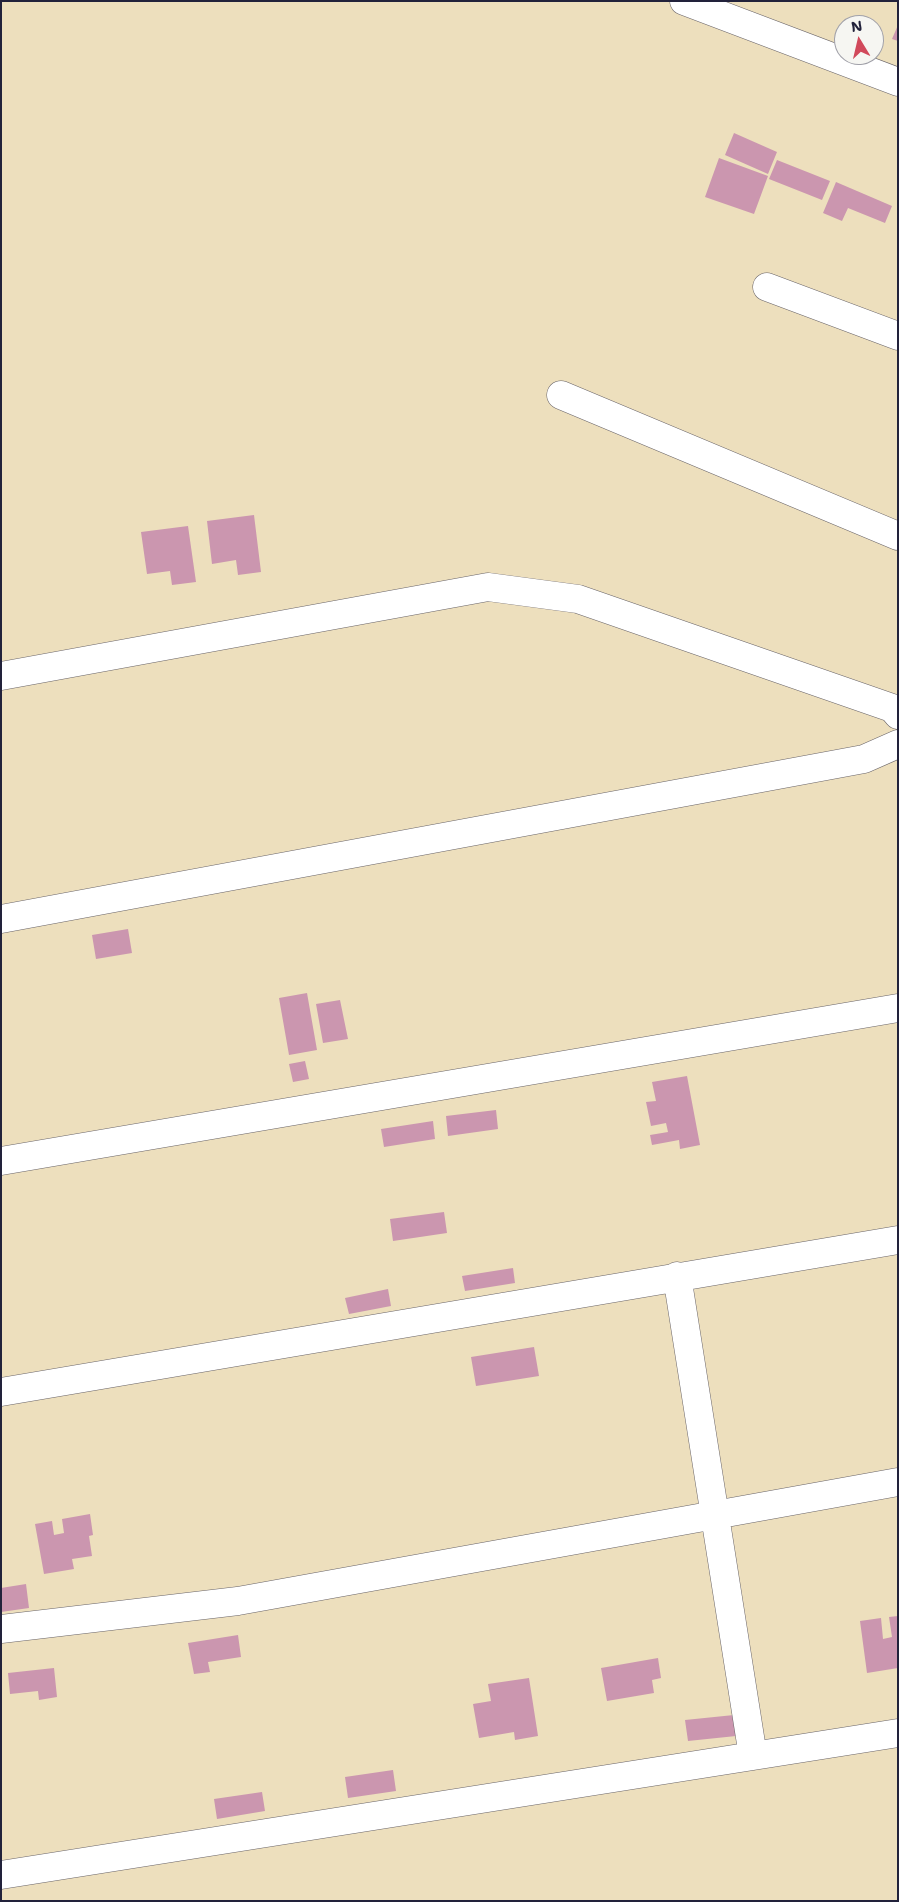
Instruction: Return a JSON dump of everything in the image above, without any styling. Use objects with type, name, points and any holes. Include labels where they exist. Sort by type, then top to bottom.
[{"type":"street","points":[[684,1],[898,82]]},
{"type":"street","points":[[767,287],[898,336]]},
{"type":"street","points":[[561,395],[898,536]]},
{"type":"street","points":[[1,676],[488,587],[578,599],[892,708],[898,714]]},
{"type":"street","points":[[1,919],[864,759],[898,744]]},
{"type":"street","points":[[1,1161],[898,1008]]},
{"type":"street","points":[[1,1392],[898,1240]]},
{"type":"street","points":[[677,1276],[753,1756]]},
{"type":"street","points":[[1,1629],[238,1601],[898,1482]]},
{"type":"street","points":[[1,1875],[898,1733]]},
{"type":"building","points":[[898,25],[898,41],[892,39]]},
{"type":"building","points":[[734,133],[777,152],[768,174],[725,155]]},
{"type":"building","points":[[719,158],[768,176],[754,214],[705,197]]},
{"type":"building","points":[[777,160],[830,181],[822,200],[769,179]]},
{"type":"building","points":[[836,182],[892,206],[885,223],[848,208],[842,221],[823,213]]},
{"type":"building","points":[[254,515],[261,572],[238,575],[236,560],[212,564],[207,521]]},
{"type":"building","points":[[188,526],[196,582],[172,585],[170,571],[147,574],[141,532]]},
{"type":"building","points":[[128,929],[132,953],[96,959],[92,935]]},
{"type":"building","points":[[307,993],[317,1050],[289,1055],[279,998]]},
{"type":"building","points":[[340,1000],[348,1039],[323,1043],[316,1004]]},
{"type":"building","points":[[305,1061],[309,1079],[293,1082],[289,1064]]},
{"type":"building","points":[[687,1076],[700,1145],[680,1149],[679,1140],[652,1145],[650,1135],[668,1132],[666,1123],[651,1126],[646,1102],[656,1101],[652,1082]]},
{"type":"building","points":[[496,1110],[498,1129],[448,1136],[446,1116]]},
{"type":"building","points":[[433,1121],[435,1139],[384,1147],[381,1129]]},
{"type":"building","points":[[444,1212],[447,1233],[393,1241],[390,1219]]},
{"type":"building","points":[[513,1268],[515,1283],[465,1291],[462,1276]]},
{"type":"building","points":[[388,1289],[391,1306],[349,1314],[345,1298]]},
{"type":"building","points":[[534,1347],[539,1376],[476,1386],[471,1357]]},
{"type":"building","points":[[90,1514],[93,1535],[89,1536],[92,1556],[72,1559],[74,1569],[44,1574],[35,1524],[52,1521],[54,1535],[64,1533],[62,1519]]},
{"type":"building","points":[[26,1584],[29,1608],[1,1612],[1,1588]]},
{"type":"building","points":[[898,1616],[898,1668],[867,1673],[860,1621],[881,1618],[883,1639],[892,1637],[889,1617]]},
{"type":"building","points":[[238,1635],[241,1657],[208,1662],[210,1672],[194,1674],[188,1643]]},
{"type":"building","points":[[658,1658],[661,1678],[652,1680],[654,1693],[607,1701],[601,1668]]},
{"type":"building","points":[[54,1668],[57,1697],[39,1700],[38,1691],[10,1694],[8,1673]]},
{"type":"building","points":[[529,1678],[538,1736],[515,1740],[514,1732],[479,1738],[473,1704],[491,1701],[488,1684]]},
{"type":"building","points":[[734,1715],[736,1736],[688,1741],[685,1720]]},
{"type":"building","points":[[393,1770],[396,1791],[348,1798],[345,1777]]},
{"type":"building","points":[[262,1792],[265,1811],[217,1819],[214,1799]]}]
